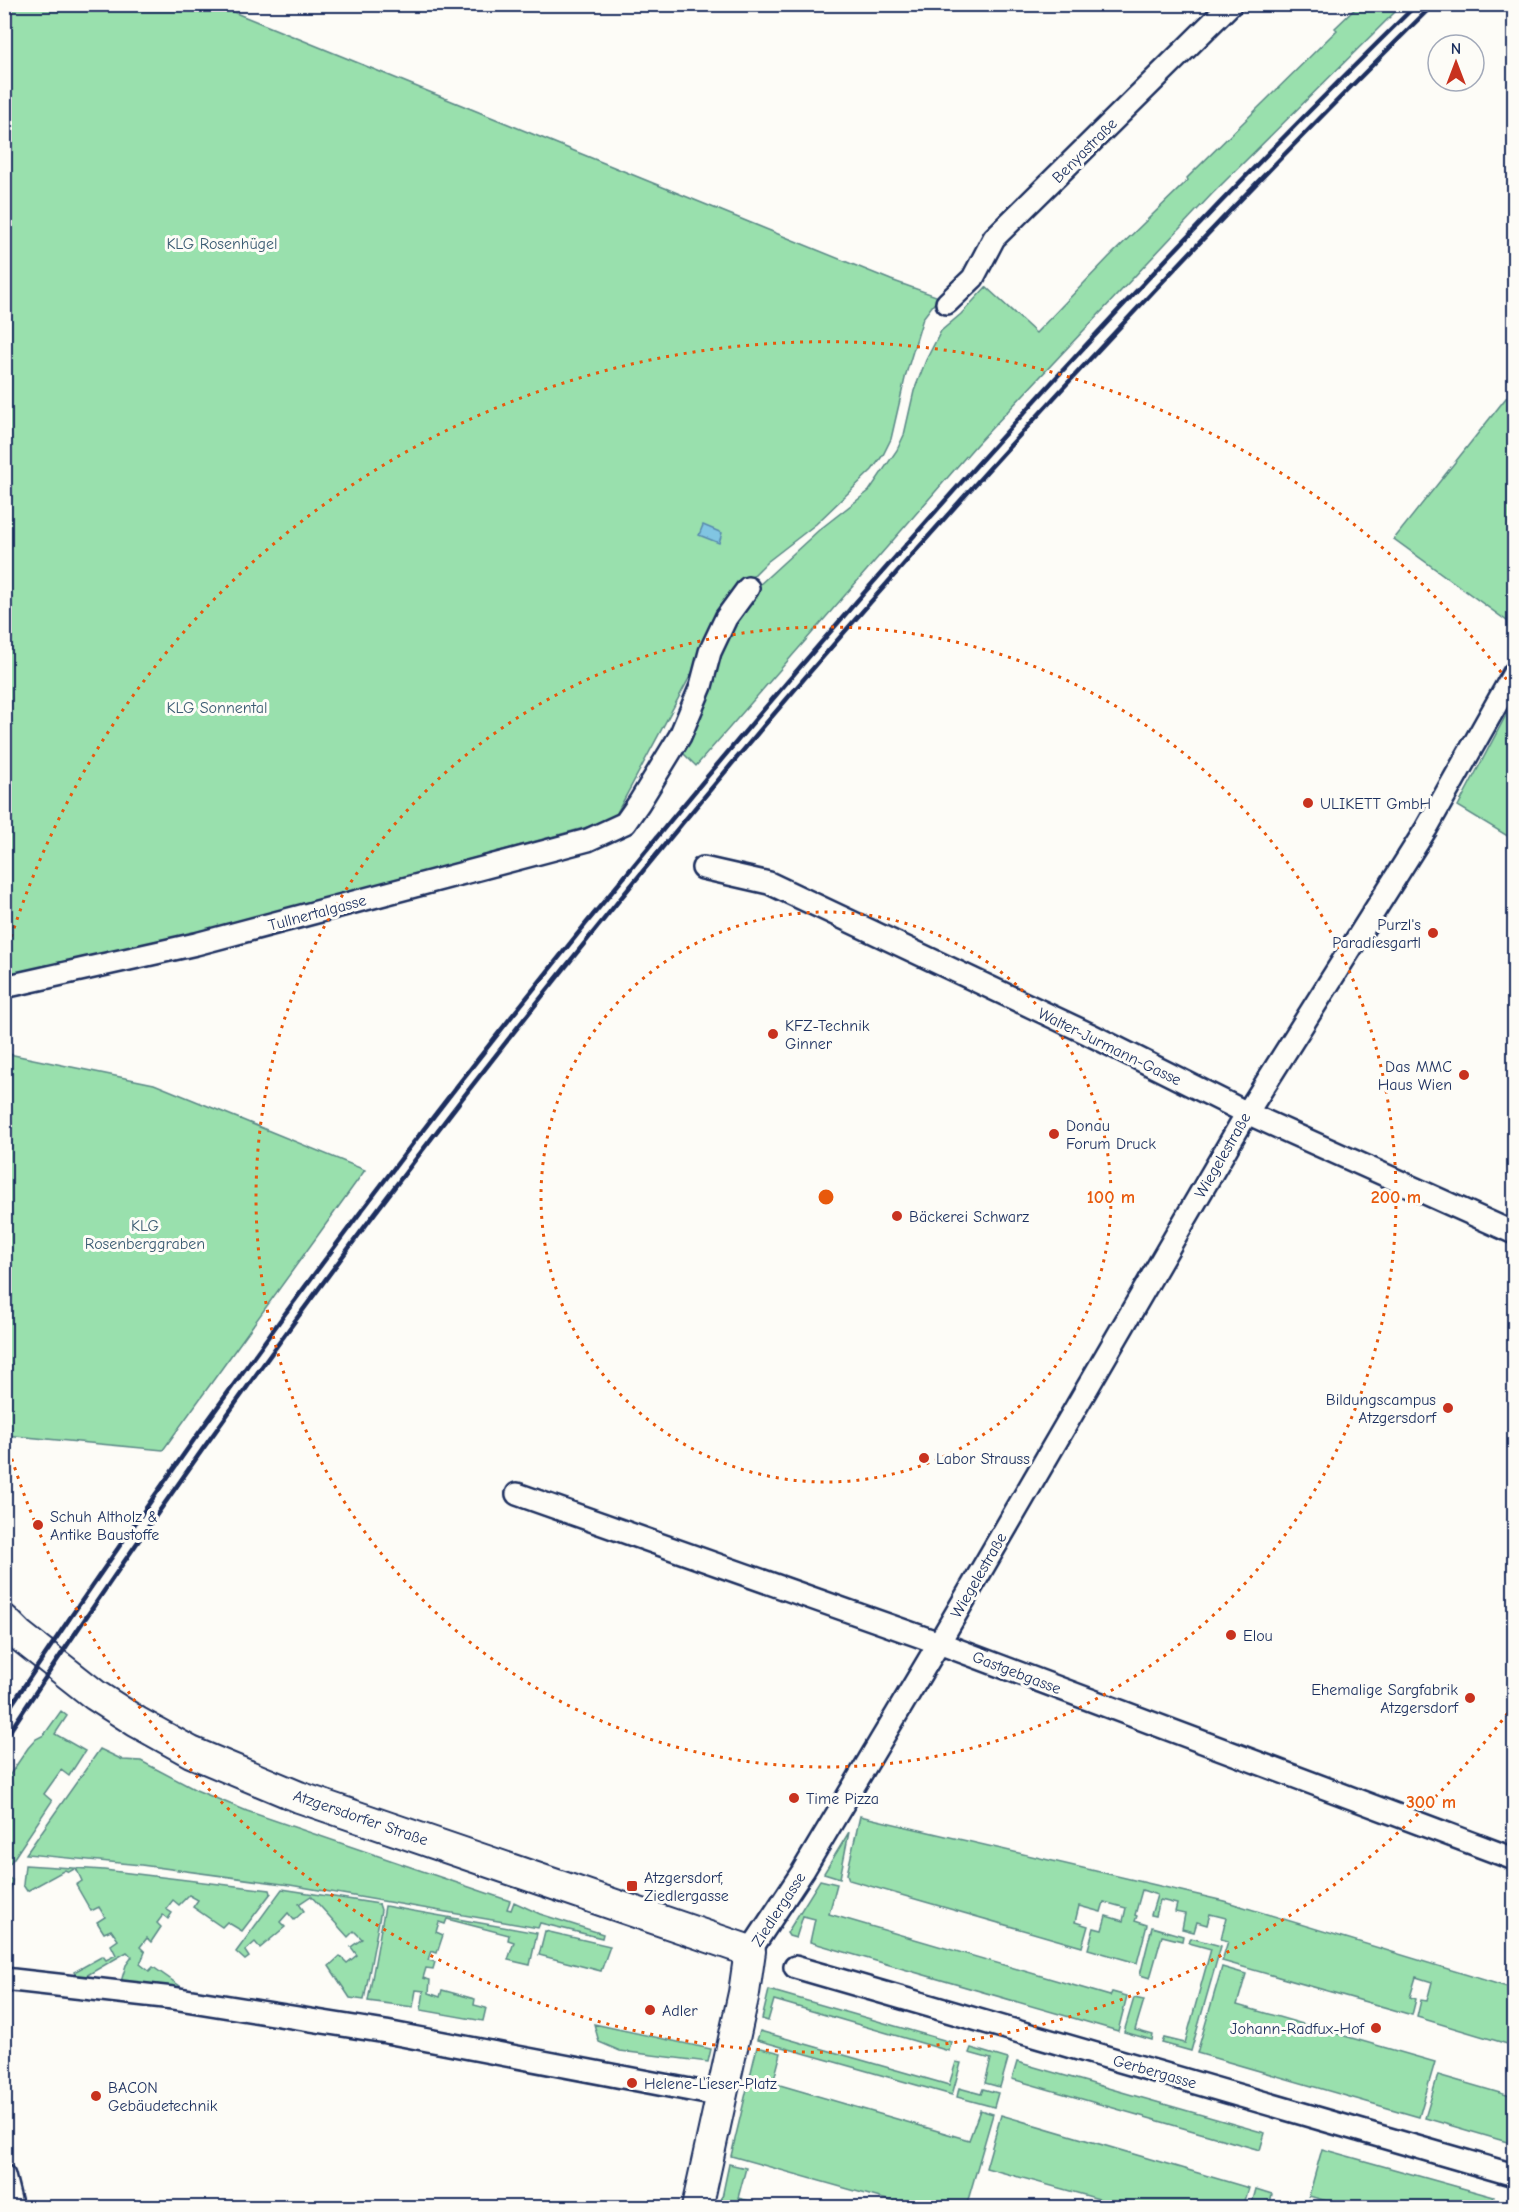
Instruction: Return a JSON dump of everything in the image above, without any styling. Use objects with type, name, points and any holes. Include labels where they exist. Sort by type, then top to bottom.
[{"type":"street","name":"Benyastraße","points":[[947,303],[973,278],[994,238],[1231,4]]},
{"type":"street","name":"Tullnertalgasse","points":[[4,987],[196,944],[588,840],[625,823],[680,736],[701,686],[710,652],[726,618],[748,588]]},
{"type":"street","name":"Wiegelestraße","points":[[939,1642],[1247,1113],[1426,829],[1515,674]]},
{"type":"street","name":"Walter-Jurmann-Gasse","points":[[703,868],[769,883],[1089,1034],[1247,1113],[1515,1233]]},
{"type":"street","name":"Gastgebgasse","points":[[517,1494],[939,1642],[1515,1859]]},
{"type":"street","name":"Atzgersdorfer Straße","points":[[4,1620],[19,1635],[95,1695],[191,1752],[299,1797],[750,1952]]},
{"type":"street","name":"Ziedlergasse","points":[[697,2208],[748,1972],[750,1952],[803,1871],[939,1642]]},
{"type":"street","name":"Gerbergasse","points":[[795,1967],[1515,2175]]},
{"type":"street","points":[[4,1979],[173,1998],[386,2032],[722,2096]]},
{"type":"street","points":[[4,2176],[12,2208]]},
{"type":"green space","points":[[4,5],[216,5],[891,280],[939,297],[923,318],[906,374],[891,439],[883,455],[872,470],[816,524],[767,562],[743,586],[738,587],[613,820],[200,933],[5,977]]},
{"type":"green space","points":[[1359,5],[1402,5],[1212,194],[976,445],[696,766],[679,749],[745,598],[819,530],[869,491],[897,450],[904,435],[914,391],[941,331],[961,314],[986,287],[1036,333],[1188,180],[1187,178],[1337,30],[1335,28]]},
{"type":"green space","points":[[1514,388],[1514,626],[1394,539]]},
{"type":"green space","points":[[1514,700],[1514,840],[1458,806]]},
{"type":"green space","name":"KLG Rosenberggraben","points":[[4,1053],[154,1084],[365,1170],[163,1450],[5,1435]]},
{"type":"green space","points":[[61,1711],[67,1716],[55,1734],[85,1751],[69,1776],[61,1770],[44,1794],[52,1801],[5,1869],[5,1782],[28,1748],[36,1739],[44,1735]]},
{"type":"green space","points":[[100,1749],[123,1760],[141,1761],[196,1790],[247,1811],[510,1901],[507,1909],[511,1910],[514,1902],[540,1914],[603,1934],[602,1938],[540,1923],[538,1928],[290,1885],[141,1865],[26,1854]]},
{"type":"green space","points":[[860,1816],[1224,1901],[1514,1989],[1514,2046],[1417,2017],[1421,2000],[1427,2001],[1432,1982],[1416,1977],[1410,1997],[1416,1999],[1412,2015],[1222,1961],[1228,1941],[1221,1939],[1226,1918],[1210,1914],[1207,1925],[1197,1922],[1194,1932],[1182,1929],[1185,1914],[1175,1912],[1177,1904],[1160,1900],[1156,1916],[1151,1915],[1157,1895],[1142,1890],[1135,1921],[1147,1925],[1137,1963],[1088,1949],[1094,1928],[1102,1930],[1106,1916],[1123,1921],[1126,1908],[1104,1902],[1101,1912],[1079,1906],[1075,1922],[1088,1926],[1082,1947],[849,1880],[847,1874]]},
{"type":"green space","points":[[849,1832],[840,1878],[824,1873]]},
{"type":"green space","points":[[25,1865],[76,1868],[69,1872],[65,1870],[27,1891],[23,1885]]},
{"type":"green space","points":[[76,1868],[270,1890],[271,1893],[242,1931],[227,1922],[222,1927],[193,1907],[198,1900],[189,1895],[179,1905],[173,1900],[166,1909],[172,1913],[168,1919],[163,1915],[157,1923],[161,1927],[151,1942],[147,1938],[140,1947],[145,1952],[140,1964],[149,1971],[153,1967],[180,1986],[176,1995],[120,1985],[126,1965],[132,1957],[127,1952],[79,1980],[74,1972],[103,1956],[106,1960],[116,1955],[111,1945],[118,1940],[111,1930],[104,1933],[97,1922],[105,1917],[99,1907],[91,1911],[76,1885],[82,1881]]},
{"type":"green space","points":[[9,1878],[12,1880],[5,1920],[5,1882]]},
{"type":"green space","points":[[820,1880],[837,1884],[829,1914],[1110,1996],[1112,1992],[1127,1996],[1118,2031],[810,1942],[815,1919],[803,1916],[796,1938],[789,1936],[787,1933]]},
{"type":"green space","points":[[282,1889],[379,1904],[381,1910],[364,2000],[350,1998],[329,1966],[340,1956],[347,1963],[357,1955],[351,1947],[362,1939],[354,1931],[348,1937],[311,1896],[299,1904],[304,1911],[294,1920],[288,1913],[280,1922],[285,1927],[260,1948],[255,1942],[245,1951],[249,1957],[245,1960],[236,1952]]},
{"type":"green space","points":[[385,1906],[537,1933],[530,1965],[508,1960],[514,1942],[508,1940],[509,1935],[447,1919],[445,1924],[439,1922],[436,1932],[443,1935],[437,1953],[431,1951],[428,1960],[435,1962],[433,1969],[426,1968],[423,1978],[430,1980],[429,1993],[440,1997],[442,1990],[475,1999],[474,2005],[486,2008],[483,2021],[421,2010],[424,1991],[416,1990],[413,2007],[368,2001]]},
{"type":"green space","points":[[1152,1927],[1183,1936],[1182,1941],[1162,1936],[1150,1978],[1140,1975]]},
{"type":"green space","points":[[545,1931],[610,1946],[601,1971],[539,1955]]},
{"type":"green space","points":[[1191,1938],[1221,1946],[1191,2051],[1162,2043],[1164,2038],[1185,2043],[1211,1949],[1189,1943]]},
{"type":"green space","points":[[1222,1967],[1246,1974],[1237,2005],[1435,2062],[1419,2117],[1197,2053]]},
{"type":"green space","points":[[769,1990],[951,2042],[949,2051],[774,2000],[768,2021],[762,2019]]},
{"type":"green space","points":[[1134,1998],[1144,2000],[1135,2030],[1153,2035],[1152,2040],[1124,2032]]},
{"type":"green space","points":[[594,2024],[711,2049],[708,2062],[620,2051],[599,2042]]},
{"type":"green space","points":[[760,2031],[949,2085],[956,2062],[961,2063],[952,2095],[757,2040]]},
{"type":"green space","points":[[757,2047],[781,2053],[773,2083],[969,2140],[980,2110],[993,2114],[966,2207],[912,2207],[731,2156]]},
{"type":"green space","points":[[971,2048],[1008,2059],[1000,2087],[985,2083],[991,2059],[969,2053]]},
{"type":"green space","points":[[1017,2062],[1265,2133],[1260,2150],[1012,2079]]},
{"type":"green space","points":[[1438,2075],[1514,2097],[1514,2144],[1425,2118]]},
{"type":"green space","points":[[959,2088],[981,2094],[983,2089],[998,2093],[994,2107],[957,2097]]},
{"type":"green space","points":[[1001,2115],[1249,2188],[1243,2207],[1128,2207],[986,2168]]},
{"type":"green space","points":[[1322,2149],[1494,2197],[1489,2207],[1348,2207],[1309,2196]]},
{"type":"green space","points":[[729,2164],[746,2168],[738,2198],[772,2207],[720,2207]]},
{"type":"green space","points":[[1256,2189],[1272,2194],[1269,2207],[1251,2207]]},
{"type":"water","points":[[703,525],[722,533],[719,543],[699,535]]},
{"type":"railway","points":[[4,1716],[162,1485],[326,1259],[495,1037],[671,820],[850,609],[1033,403],[1222,201],[1417,4]]},
{"type":"railway","points":[[4,1740],[130,1553],[260,1370],[393,1189],[531,1010],[672,835],[817,663],[1118,329],[1314,124],[1434,4]]},
{"type":"place","name":"ULIKETT GmbH","points":[[1308,803]]},
{"type":"place","name":"Purzl's Paradiesgartl","points":[[1433,933]]},
{"type":"place","name":"KFZ-Technik Ginner","points":[[773,1034]]},
{"type":"place","name":"Das MMC Haus Wien","points":[[1464,1075]]},
{"type":"place","name":"Donau Forum Druck","points":[[1054,1134]]},
{"type":"place","name":"Bäckerei Schwarz","points":[[897,1216]]},
{"type":"place","name":"Bildungscampus Atzgersdorf","points":[[1448,1408]]},
{"type":"place","name":"Labor Strauss","points":[[924,1458]]},
{"type":"place","name":"Schuh Altholz & Antike Baustoffe","points":[[38,1525]]},
{"type":"place","name":"Elou","points":[[1231,1635]]},
{"type":"place","name":"Ehemalige Sargfabrik Atzgersdorf","points":[[1470,1698]]},
{"type":"place","name":"Time Pizza","points":[[794,1798]]},
{"type":"place","name":"Atzgersdorf, Ziedlergasse","points":[[632,1886]]},
{"type":"place","name":"Adler","points":[[650,2010]]},
{"type":"place","name":"Johann-Radfux-Hof","points":[[1376,2028]]},
{"type":"place","name":"Helene-Lieser-Platz","points":[[632,2083]]},
{"type":"place","name":"BACON Gebäudetechnik","points":[[96,2096]]},
{"type":"park label","name":"KLG Rosenhügel","points":[[222,243]]},
{"type":"park label","name":"KLG Sonnental","points":[[217,707]]}]
